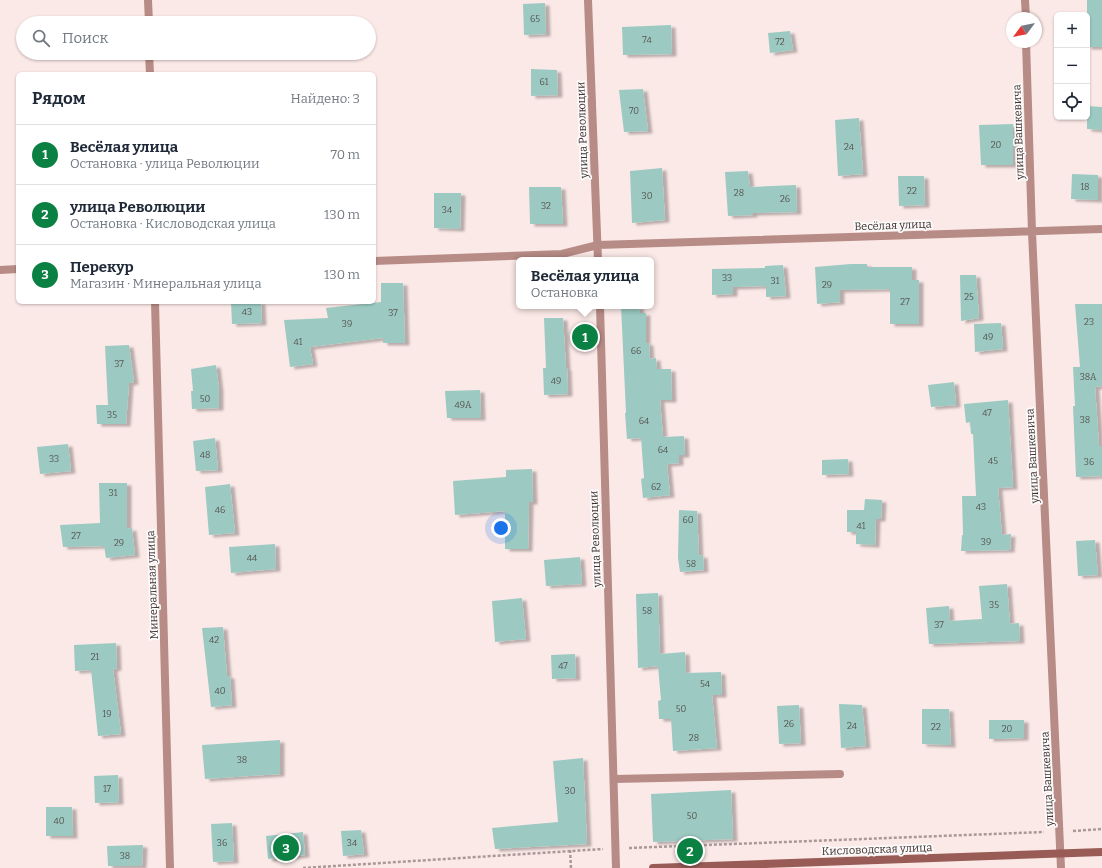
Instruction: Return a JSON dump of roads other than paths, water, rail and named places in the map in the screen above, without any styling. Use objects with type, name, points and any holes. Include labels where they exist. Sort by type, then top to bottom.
[{"type":"main road","name":"Кисловодская улица","points":[[653,868],[1102,852]]},
{"type":"street","points":[[148,0],[149,16]]},
{"type":"street","name":"улица Революции","points":[[588,0],[598,257]]},
{"type":"street","points":[[1025,0],[1026,12]]},
{"type":"street","name":"улица Вашкевича","points":[[1026,48],[1032,232],[1061,868]]},
{"type":"street","points":[[150,60],[150,72]]},
{"type":"street","name":"Весёлая улица","points":[[376,261],[562,254],[598,245],[1102,229]]},
{"type":"street","points":[[0,270],[16,269]]},
{"type":"street","name":"Минеральная улица","points":[[155,304],[170,868]]},
{"type":"street","name":"улица Революции","points":[[600,309],[616,868]]},
{"type":"street","points":[[614,779],[840,774]]},
{"type":"place","name":"Весёлая улица","points":[[585,337]]},
{"type":"place","name":"Перекур","points":[[286,848]]},
{"type":"place","name":"улица Революции","points":[[690,851]]}]
